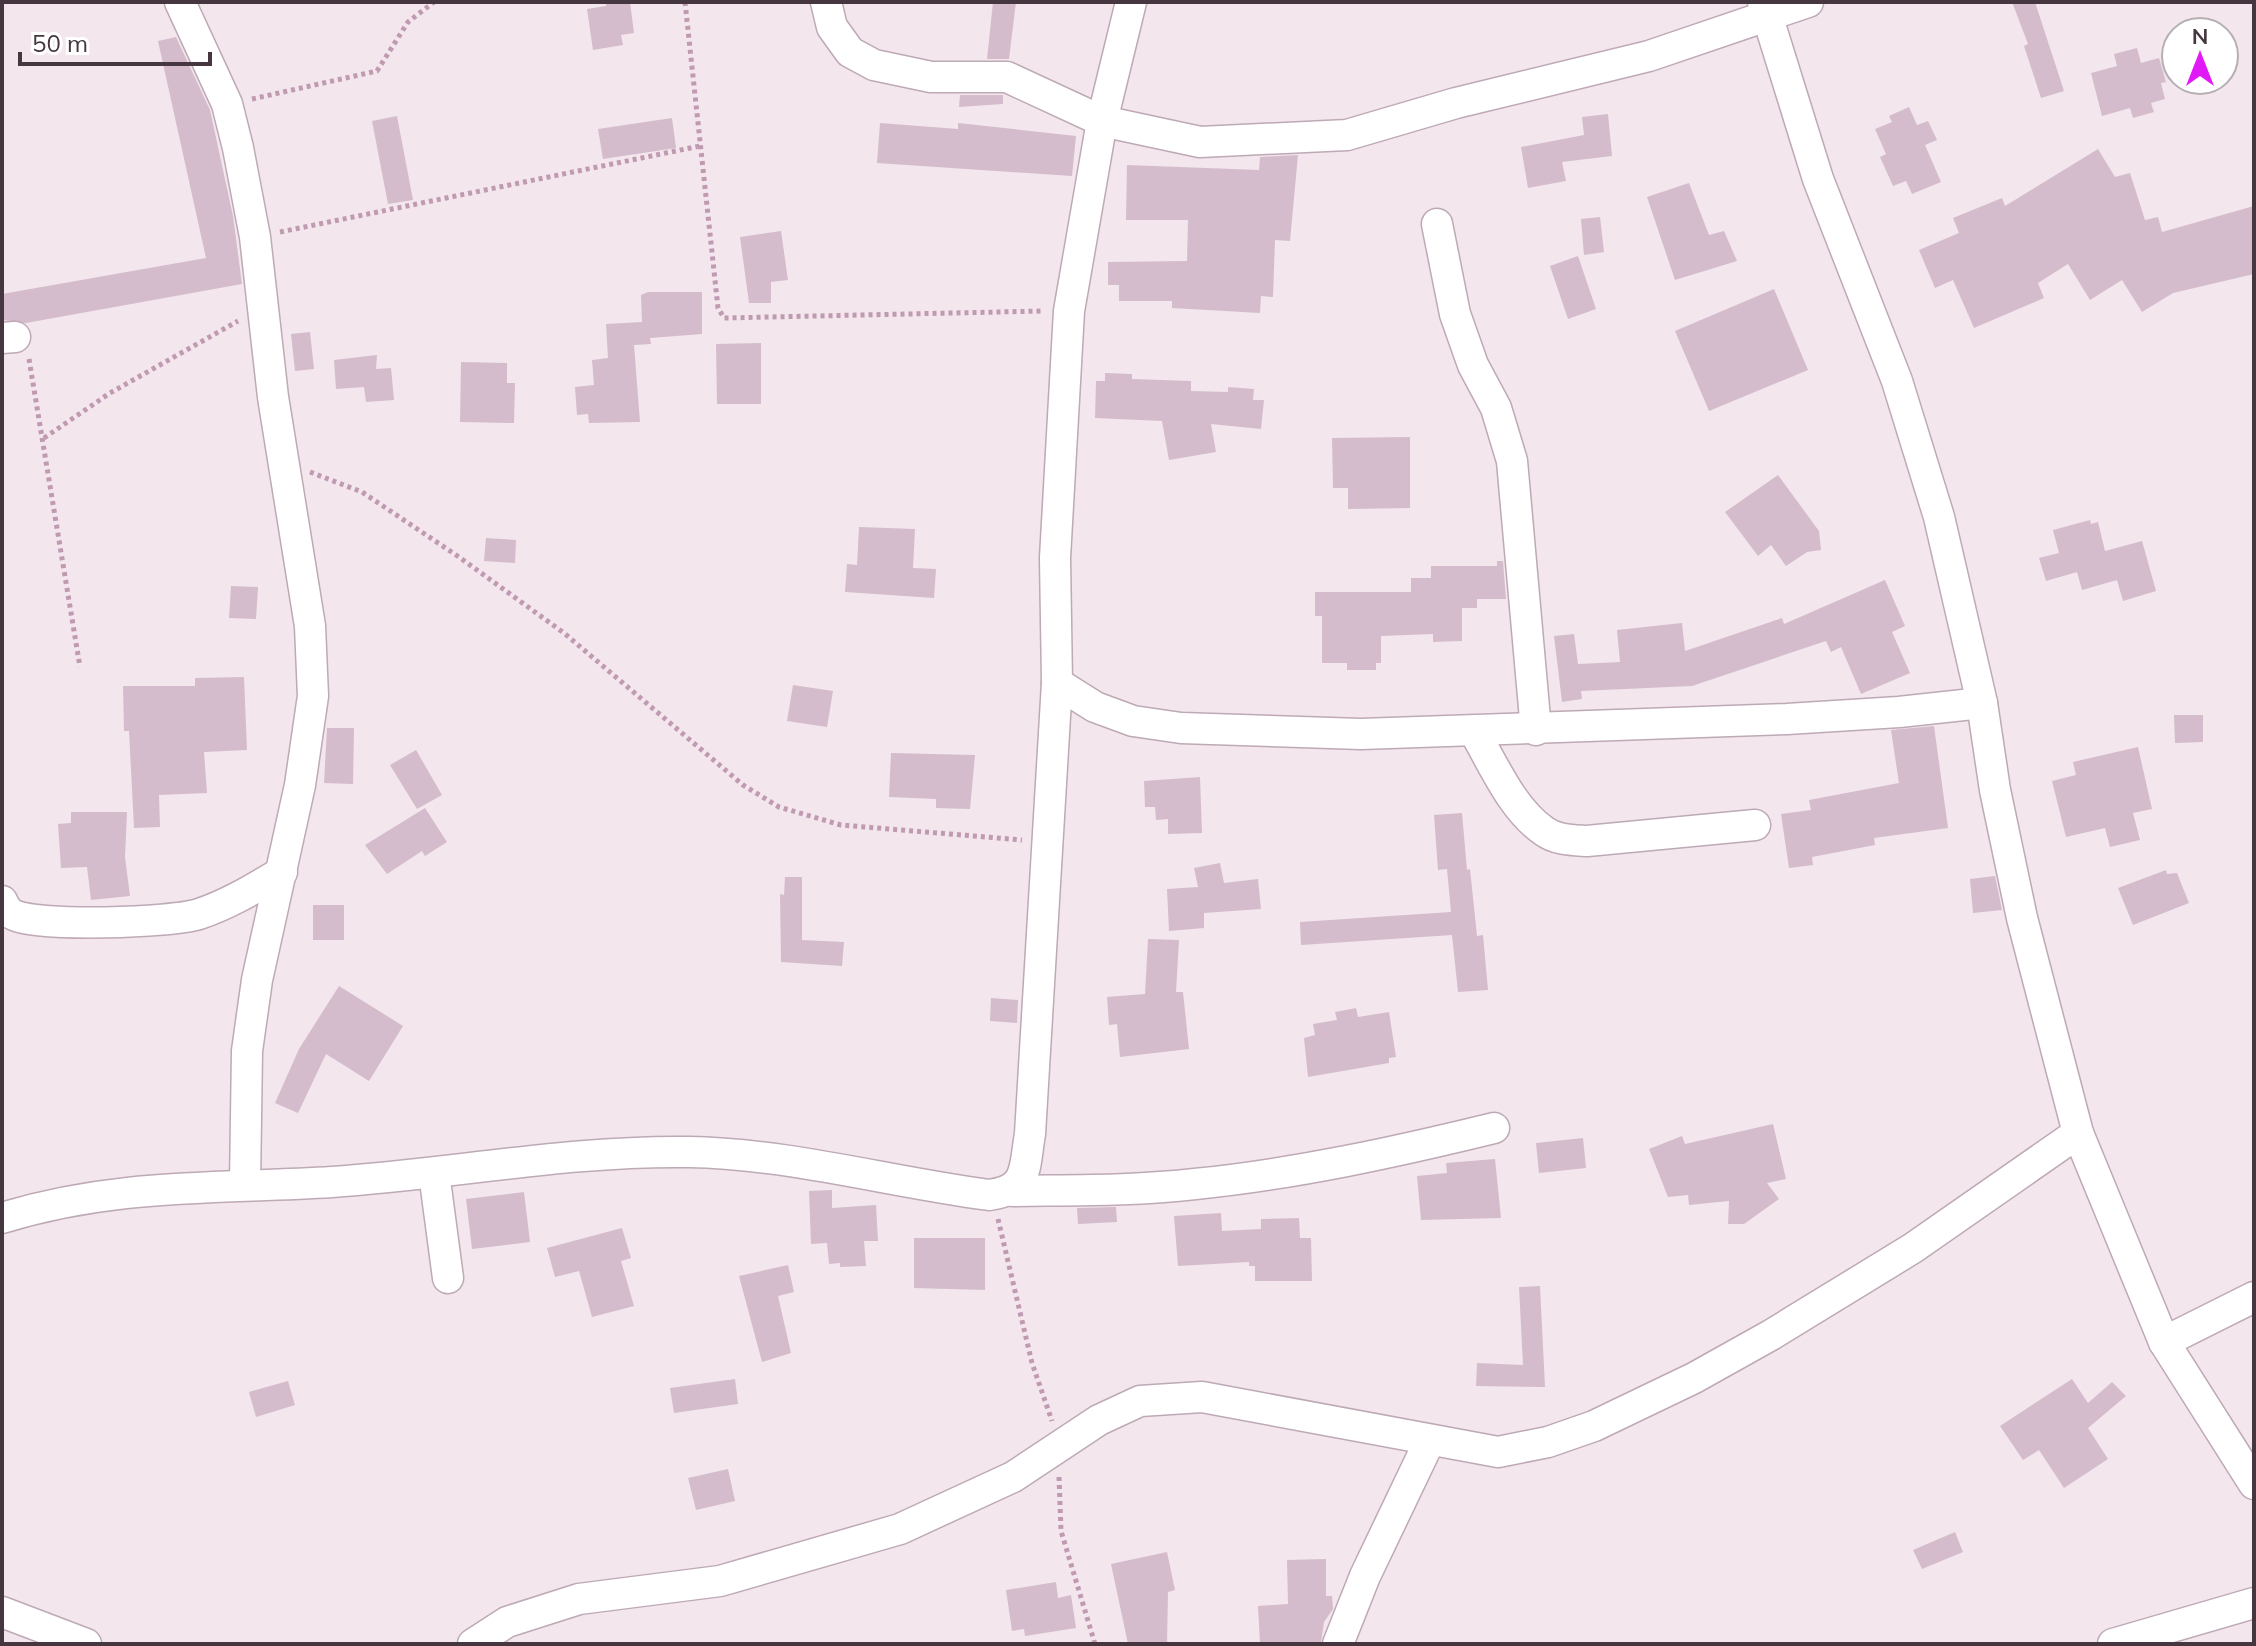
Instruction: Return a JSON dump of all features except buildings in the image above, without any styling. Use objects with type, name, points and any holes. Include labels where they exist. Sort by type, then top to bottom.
[{"type":"street","points":[[180,2],[227,104],[255,237],[273,397],[286,462],[310,626],[313,696],[282,872],[257,980],[247,1051],[245,1184]]},
{"type":"street","points":[[826,2],[832,27],[850,52],[874,65],[931,77],[1007,77],[1102,121],[1200,142],[1270,142],[1347,135],[1456,103],[1649,56],[1766,10],[1808,2]]},
{"type":"street","points":[[1001,1193],[1020,1183],[1030,1134],[1057,683],[1055,558],[1069,311],[1102,121],[1131,2]]},
{"type":"street","points":[[1766,10],[1818,179],[1897,381],[1939,517],[1982,703],[1995,790],[2022,918],[2078,1133],[2164,1342],[2254,1484]]},
{"type":"street","points":[[1437,224],[1455,314],[1473,365],[1496,408],[1512,461],[1536,730]]},
{"type":"street","points":[[1057,683],[1095,707],[1133,721],[1181,728],[1361,734],[1536,730],[1899,712],[1982,703]]},
{"type":"street","points":[[1474,731],[1527,815],[1545,832],[1563,840],[1587,841],[1755,825]]},
{"type":"street","points":[[2,901],[8,911],[29,919],[156,922],[199,914],[236,900],[282,872]]},
{"type":"street","points":[[2,1218],[57,1201],[130,1191],[434,1173],[611,1155],[687,1152],[769,1158],[1001,1193],[1113,1190],[1197,1184],[1412,1148],[1494,1128]]},
{"type":"street","points":[[473,1644],[507,1622],[579,1599],[720,1581],[900,1529],[1013,1477],[1099,1420],[1140,1401],[1202,1397],[1498,1452],[1548,1442],[1594,1426],[1694,1378],[1834,1298],[2078,1133]]},
{"type":"street","points":[[434,1173],[448,1278]]},
{"type":"street","points":[[2164,1342],[2254,1297]]},
{"type":"street","points":[[1338,1644],[1365,1576],[1430,1440]]},
{"type":"street","points":[[2113,1644],[2156,1639],[2254,1603]]},
{"type":"street","points":[[2,1612],[86,1644]]},
{"type":"path","points":[[227,104],[377,71],[408,22],[434,2]]},
{"type":"path","points":[[685,2],[718,308],[724,318],[1069,311]]},
{"type":"path","points":[[255,237],[700,146]]},
{"type":"path","points":[[44,438],[110,393],[265,307]]},
{"type":"path","points":[[8,338],[23,340],[27,348],[80,667]]},
{"type":"path","points":[[286,462],[362,492],[459,557],[564,633],[743,785],[779,807],[841,825],[1046,842]]},
{"type":"path","points":[[1001,1193],[1004,1233],[1032,1363],[1062,1447],[1058,1484],[1061,1531],[1095,1644]]}]
